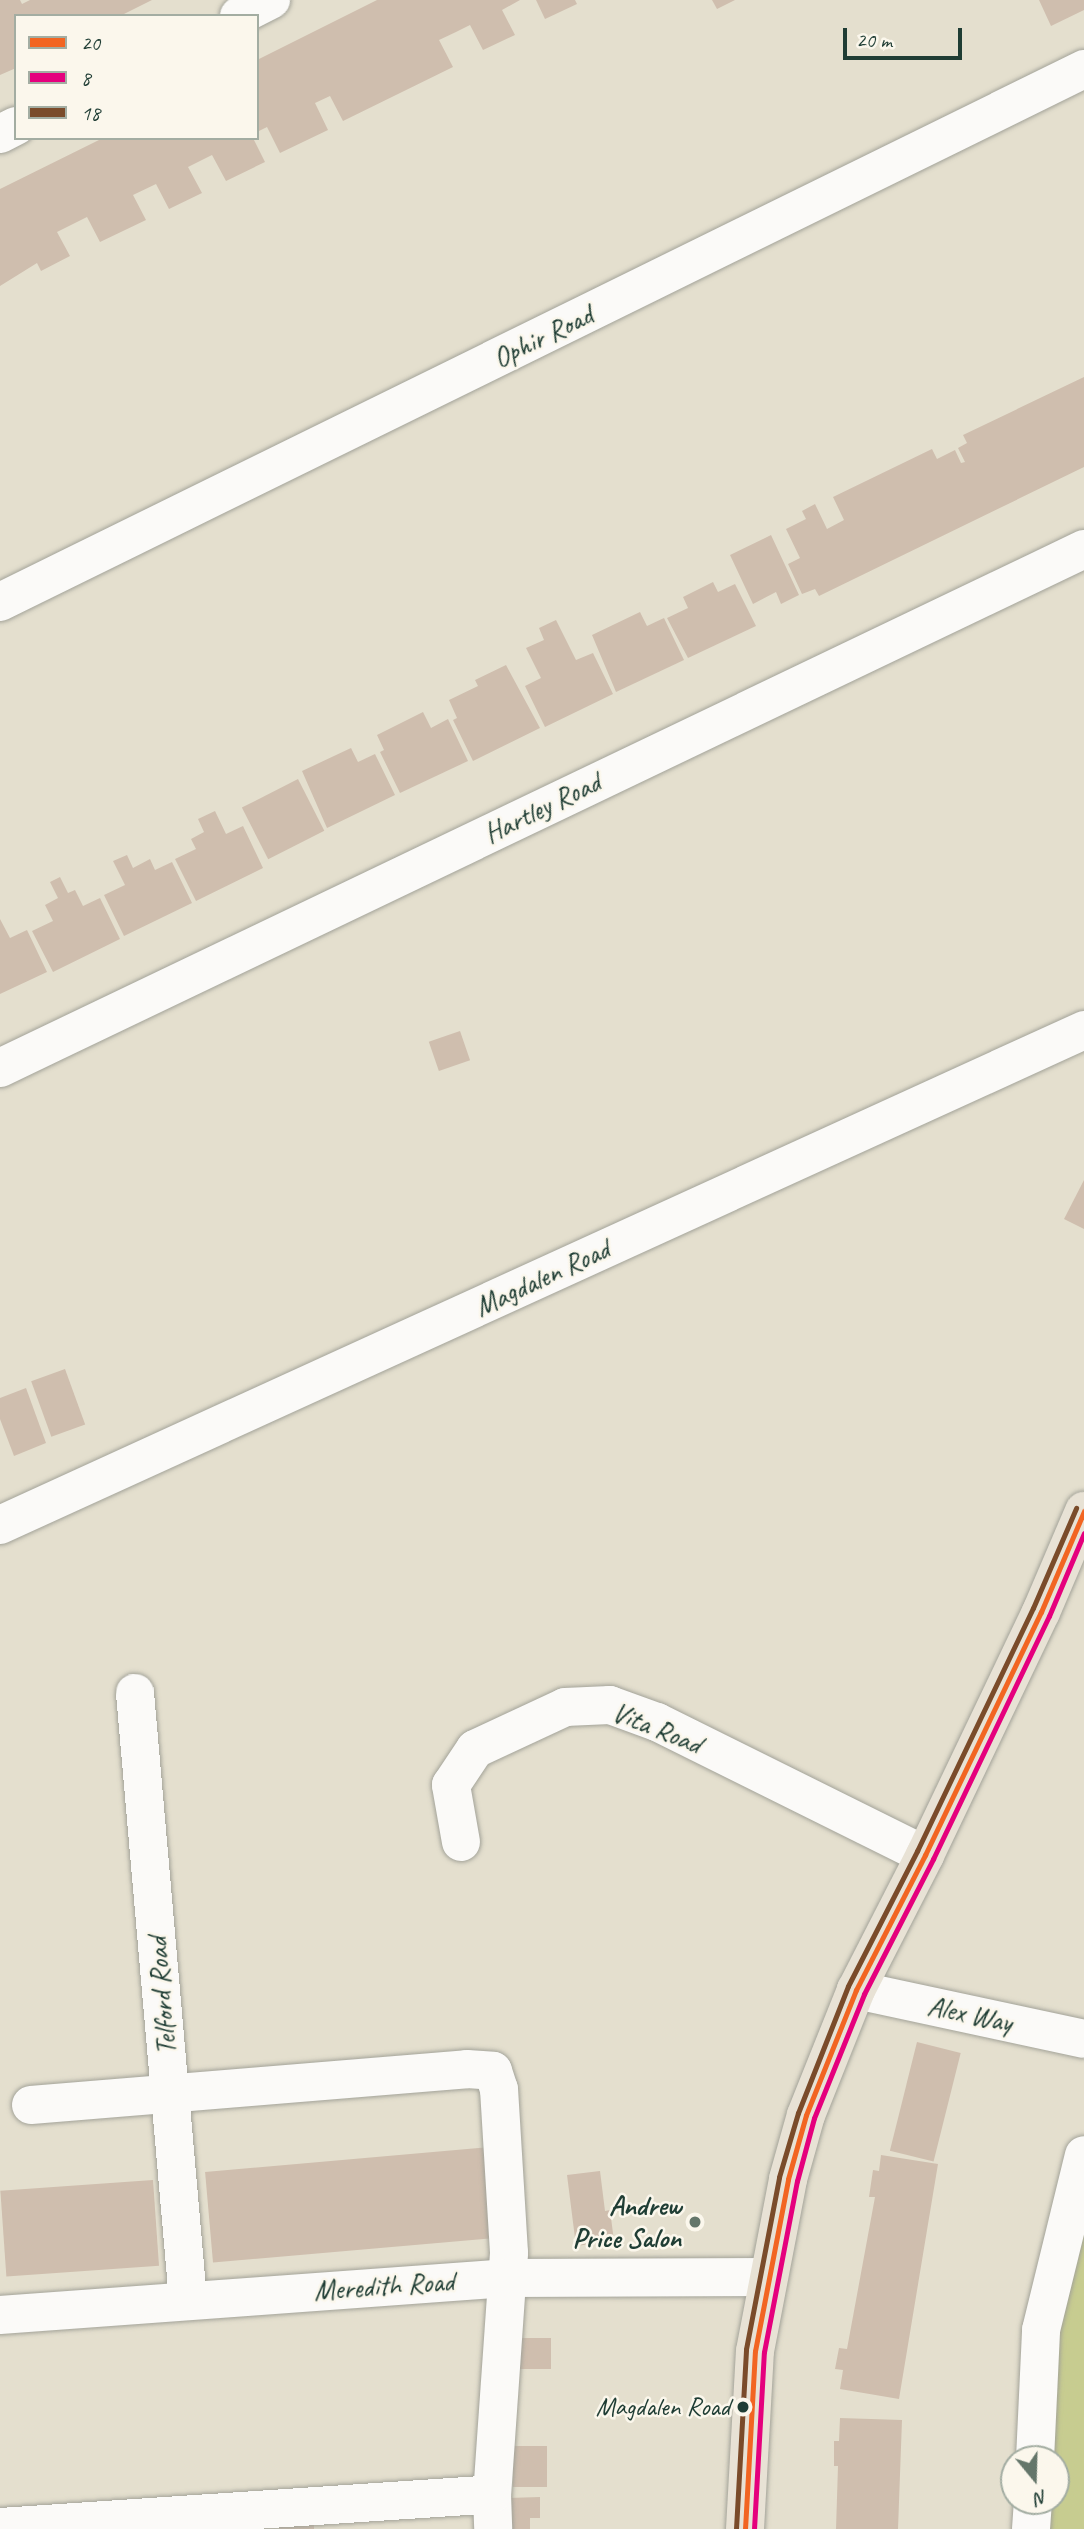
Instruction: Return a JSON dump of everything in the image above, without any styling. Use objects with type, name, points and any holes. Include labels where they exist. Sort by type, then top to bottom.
[{"type":"main road","points":[[746,2529],[755,2351],[788,2179],[806,2115],[856,1990],[925,1855],[1041,1612],[1084,1511]]},
{"type":"street","points":[[243,14],[271,0]]},
{"type":"street","name":"Ophir Road","points":[[0,602],[1084,69]]},
{"type":"street","name":"Hartley Road","points":[[0,1068],[1084,549]]},
{"type":"street","name":"Magdalen Road","points":[[0,1525],[1084,1030]]},
{"type":"street","name":"Telford Road","points":[[135,1693],[188,2300]]},
{"type":"street","name":"Vita Road","points":[[461,1842],[451,1785],[475,1749],[565,1707],[610,1705],[657,1722],[925,1855]]},
{"type":"street","name":"Alex Way","points":[[856,1990],[1084,2039]]},
{"type":"street","points":[[0,2527],[493,2512],[509,2253],[499,2089],[493,2071],[467,2069],[31,2105]]},
{"type":"street","points":[[1036,2445],[1041,2330],[1084,2155]]},
{"type":"street","name":"Meredith Road","points":[[0,2315],[507,2277],[768,2277]]},
{"type":"green space","points":[[1084,2234],[1084,2529],[1039,2529],[1040,2515],[1070,2515],[1070,2445],[1043,2445],[1048,2334]]},
{"type":"building","points":[[0,0],[20,0],[22,4],[30,0],[152,0],[124,14],[14,14],[14,69],[0,75]]},
{"type":"building","points":[[377,0],[520,0],[502,10],[515,35],[483,50],[470,25],[439,40],[453,67],[343,121],[330,96],[315,103],[328,130],[280,153],[267,127],[259,131],[259,59]]},
{"type":"building","points":[[536,0],[575,0],[577,4],[545,19]]},
{"type":"building","points":[[712,0],[735,0],[717,9]]},
{"type":"building","points":[[1039,0],[1084,0],[1084,10],[1051,26]]},
{"type":"building","points":[[99,140],[254,140],[265,162],[226,181],[212,155],[188,167],[202,193],[169,209],[156,184],[133,195],[146,220],[100,242],[87,217],[57,232],[70,256],[41,271],[37,263],[0,286],[0,189]]},
{"type":"building","points":[[1084,377],[1084,467],[819,596],[815,589],[802,594],[788,564],[800,558],[786,529],[806,519],[802,511],[815,504],[827,529],[844,520],[833,497],[932,449],[937,459],[955,450],[961,463],[965,462],[958,448],[967,443],[963,435]]},
{"type":"building","points":[[771,535],[799,595],[781,604],[776,592],[753,604],[730,555]]},
{"type":"building","points":[[713,582],[718,592],[735,584],[756,626],[688,658],[667,618],[688,608],[683,597]]},
{"type":"building","points":[[640,612],[647,626],[664,618],[684,660],[616,692],[592,635]]},
{"type":"building","points":[[556,620],[576,660],[593,653],[613,694],[545,727],[525,686],[541,678],[526,648],[544,640],[539,628]]},
{"type":"building","points":[[506,665],[540,728],[473,761],[453,720],[457,718],[449,700],[478,686],[475,680]]},
{"type":"building","points":[[423,712],[431,728],[448,719],[468,761],[400,793],[380,752],[384,750],[377,735]]},
{"type":"building","points":[[351,748],[358,762],[375,754],[395,795],[327,828],[302,771]]},
{"type":"building","points":[[298,779],[324,831],[268,859],[242,808]]},
{"type":"building","points":[[215,811],[226,834],[243,826],[263,868],[196,901],[175,859],[196,849],[191,839],[204,832],[198,819]]},
{"type":"building","points":[[127,855],[133,868],[150,859],[155,870],[172,862],[192,903],[124,936],[104,895],[125,885],[113,861]]},
{"type":"building","points":[[60,877],[68,893],[75,890],[83,906],[100,898],[120,939],[53,972],[32,931],[53,921],[45,905],[58,898],[50,882]]},
{"type":"building","points":[[0,919],[10,938],[27,930],[47,972],[0,994]]},
{"type":"building","points":[[460,1031],[470,1060],[439,1071],[429,1042]]},
{"type":"building","points":[[1084,1180],[1084,1229],[1064,1219]]},
{"type":"building","points":[[65,1369],[85,1424],[51,1437],[31,1381]]},
{"type":"building","points":[[26,1388],[46,1443],[14,1456],[0,1419],[0,1398]]},
{"type":"building","points":[[917,2042],[961,2053],[934,2162],[890,2151]]},
{"type":"building","points":[[490,2147],[498,2238],[213,2263],[205,2172]]},
{"type":"building","points":[[881,2155],[938,2164],[899,2399],[840,2389],[843,2370],[835,2369],[839,2348],[847,2349],[875,2197],[869,2197],[873,2170],[879,2171]]},
{"type":"building","points":[[600,2171],[605,2211],[610,2210],[614,2241],[576,2246],[567,2175]]},
{"type":"building","points":[[153,2180],[159,2266],[6,2276],[0,2191]]},
{"type":"building","points":[[519,2338],[551,2338],[551,2369],[519,2369]]},
{"type":"building","points":[[840,2418],[902,2420],[898,2529],[836,2529],[838,2466],[834,2466],[834,2441],[839,2441]]},
{"type":"building","points":[[513,2446],[547,2446],[547,2487],[513,2487]]},
{"type":"building","points":[[540,2497],[540,2518],[530,2518],[530,2529],[508,2529],[508,2498]]},
{"type":"building","points":[[314,2523],[314,2529],[279,2529],[279,2525]]},
{"type":"transit line","name":"18","points":[[736,2529],[746,2349],[779,2177],[798,2113],[848,1986],[917,1851],[1033,1608],[1076,1508]]},
{"type":"transit line","name":"20","points":[[745,2529],[755,2351],[788,2179],[806,2115],[856,1990],[925,1855],[1041,1612],[1084,1511]]},
{"type":"transit line","name":"8","points":[[754,2529],[764,2352],[797,2181],[814,2118],[864,1994],[933,1859],[1049,1616],[1084,1533]]},
{"type":"place","name":"Andrew Price Salon","points":[[695,2222]]},
{"type":"place","name":"Magdalen Road","points":[[743,2407]]}]
